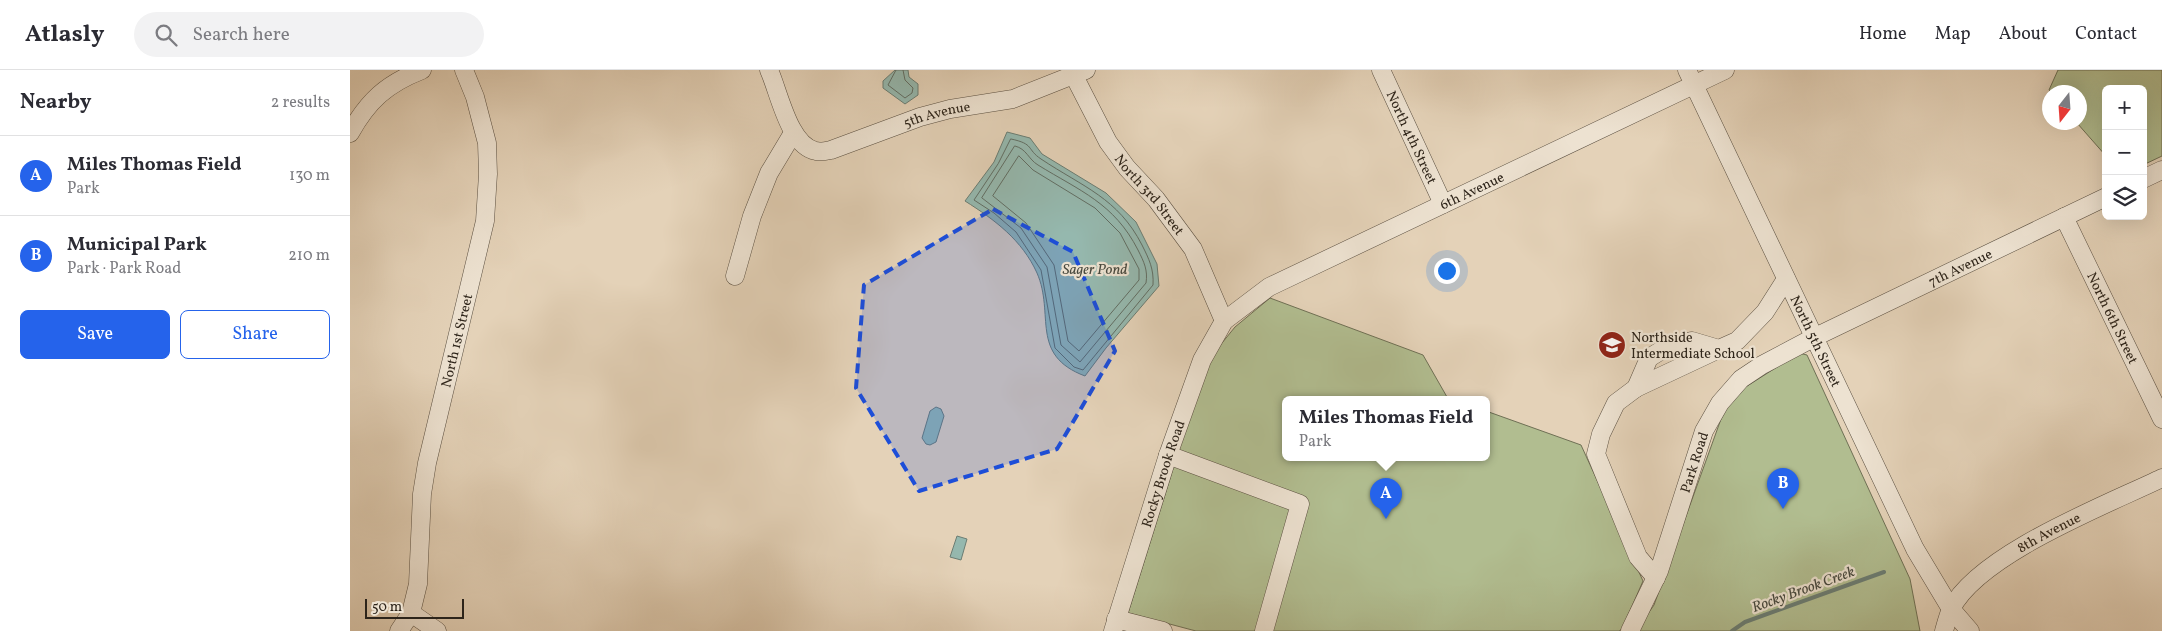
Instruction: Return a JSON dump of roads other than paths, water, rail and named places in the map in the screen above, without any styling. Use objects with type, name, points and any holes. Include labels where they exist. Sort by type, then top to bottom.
[{"type":"street","points":[[350,134],[364,108],[374,98],[398,81],[422,70]]},
{"type":"street","name":"North 1st Street","points":[[411,613],[418,580],[422,494],[427,463],[485,221],[488,174],[487,143],[476,97],[464,70]]},
{"type":"street","points":[[735,276],[752,216],[769,173],[793,132],[769,70]]},
{"type":"street","name":"North 4th Street","points":[[1381,70],[1443,204]]},
{"type":"street","name":"6th Avenue","points":[[1224,321],[1269,287],[1443,204],[1690,77],[1726,70]]},
{"type":"street","name":"5th Avenue","points":[[793,132],[803,146],[816,151],[831,150],[920,116],[1013,99],[1077,72]]},
{"type":"street","name":"North 3rd Street","points":[[1077,72],[1108,142],[1127,168],[1156,199],[1193,249],[1224,321]]},
{"type":"street","name":"North 5th Street","points":[[1690,77],[1915,549],[1951,609],[1970,631]]},
{"type":"street","points":[[2147,178],[2162,170]]},
{"type":"street","name":"7th Avenue","points":[[1813,338],[2102,200]]},
{"type":"street","name":"North 6th Street","points":[[2064,217],[2162,419]]},
{"type":"street","points":[[1656,578],[1638,557],[1596,454],[1600,434],[1616,403],[1636,388],[1737,341],[1765,312],[1786,279]]},
{"type":"street","name":"Rocky Brook Road","points":[[1114,625],[1168,455],[1202,360],[1224,321]]},
{"type":"street","name":"Park Road","points":[[1630,631],[1656,578],[1704,431],[1720,403],[1730,390],[1748,374],[1813,338]]},
{"type":"street","points":[[1636,388],[1649,358],[1665,348],[1692,342],[1719,349]]},
{"type":"street","points":[[1168,455],[1300,504],[1264,631]]},
{"type":"street","name":"8th Avenue","points":[[1951,609],[1978,576],[2017,548],[2162,478]]},
{"type":"street","points":[[1944,631],[1951,609]]},
{"type":"street","points":[[399,631],[411,613],[436,631]]},
{"type":"street","points":[[1114,625],[1163,631]]},
{"type":"water","points":[[895,70],[908,70],[909,77],[918,84],[918,95],[905,104],[883,88],[883,81]]},
{"type":"water","name":"Sager Pond","points":[[1007,132],[1030,138],[1042,154],[1106,193],[1136,222],[1157,264],[1159,286],[1106,348],[1085,376],[1068,367],[1056,357],[1050,345],[1042,288],[1037,273],[1024,250],[997,223],[965,201],[994,162]]},
{"type":"water","points":[[936,407],[941,409],[944,416],[936,442],[930,445],[926,444],[922,438],[930,411]]},
{"type":"water","points":[[957,536],[967,539],[961,560],[950,557]]},
{"type":"waterway","name":"Rocky Brook Creek","points":[[1732,631],[1745,622],[1884,572]]},
{"type":"place","name":"Northside Intermediate School","points":[[1612,345]]},
{"type":"place","name":"Municipal Park","points":[[1783,509]]},
{"type":"place","name":"Miles Thomas Field","points":[[1386,519]]}]
